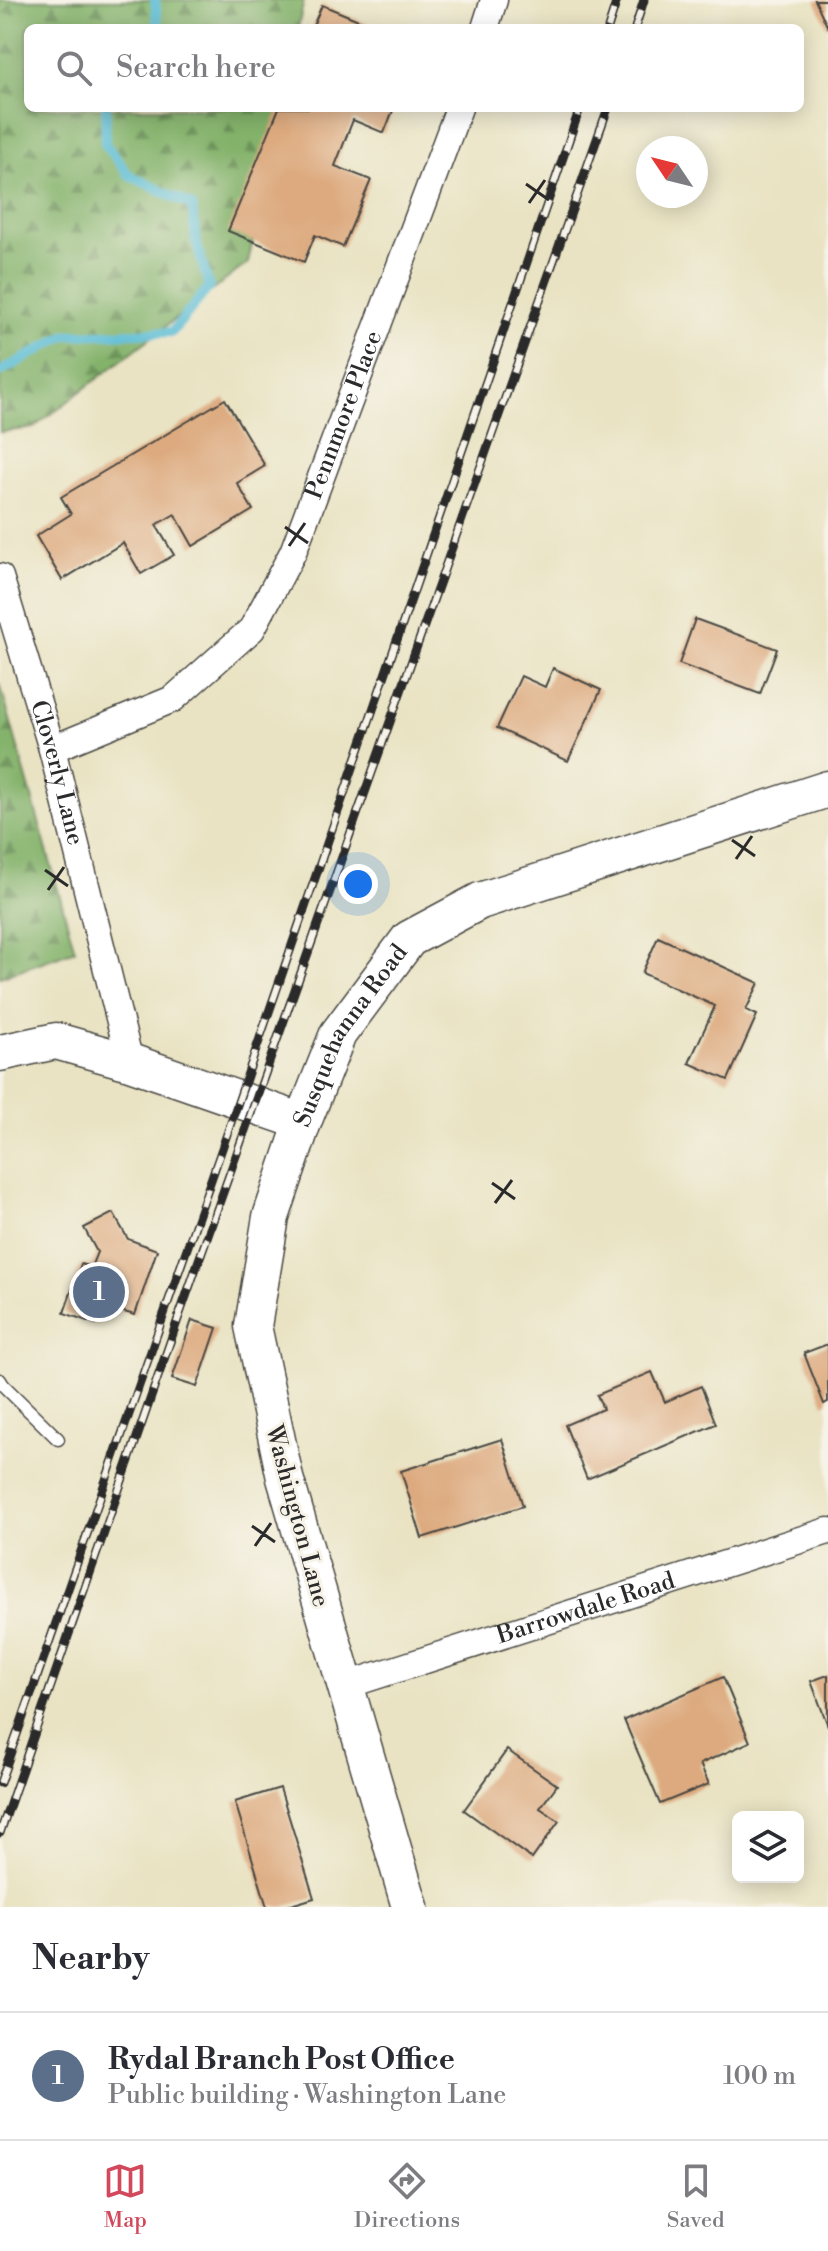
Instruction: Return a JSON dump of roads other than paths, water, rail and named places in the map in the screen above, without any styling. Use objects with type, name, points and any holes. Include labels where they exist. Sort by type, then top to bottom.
[{"type":"main road","name":"Susquehanna Road","points":[[0,1053],[56,1041],[130,1062],[303,1122],[338,1034],[409,939],[480,901],[828,789]]},
{"type":"main road","name":"Washington Lane","points":[[303,1122],[271,1217],[253,1326],[276,1444],[410,1907]]},
{"type":"street","points":[[486,24],[494,0]]},
{"type":"street","name":"Pennmore Place","points":[[52,749],[173,699],[252,629],[293,552],[458,112]]},
{"type":"street","name":"Cloverly Lane","points":[[0,577],[52,749],[130,1062]]},
{"type":"street","name":"Barrowdale Road","points":[[344,1686],[828,1531]]},
{"type":"lane","points":[[0,1380],[58,1439]]},
{"type":"waterway","points":[[155,0],[158,24]]},
{"type":"waterway","points":[[0,372],[66,335],[172,332],[209,287],[196,241],[192,206],[129,175],[105,144],[106,112]]},
{"type":"railway","points":[[609,24],[617,0]]},
{"type":"railway","points":[[636,24],[644,0]]},
{"type":"railway","points":[[0,1783],[579,112]]},
{"type":"railway","points":[[0,1833],[178,1319],[607,112]]},
{"type":"place","name":"Rydal Branch Post Office","points":[[99,1292]]}]
